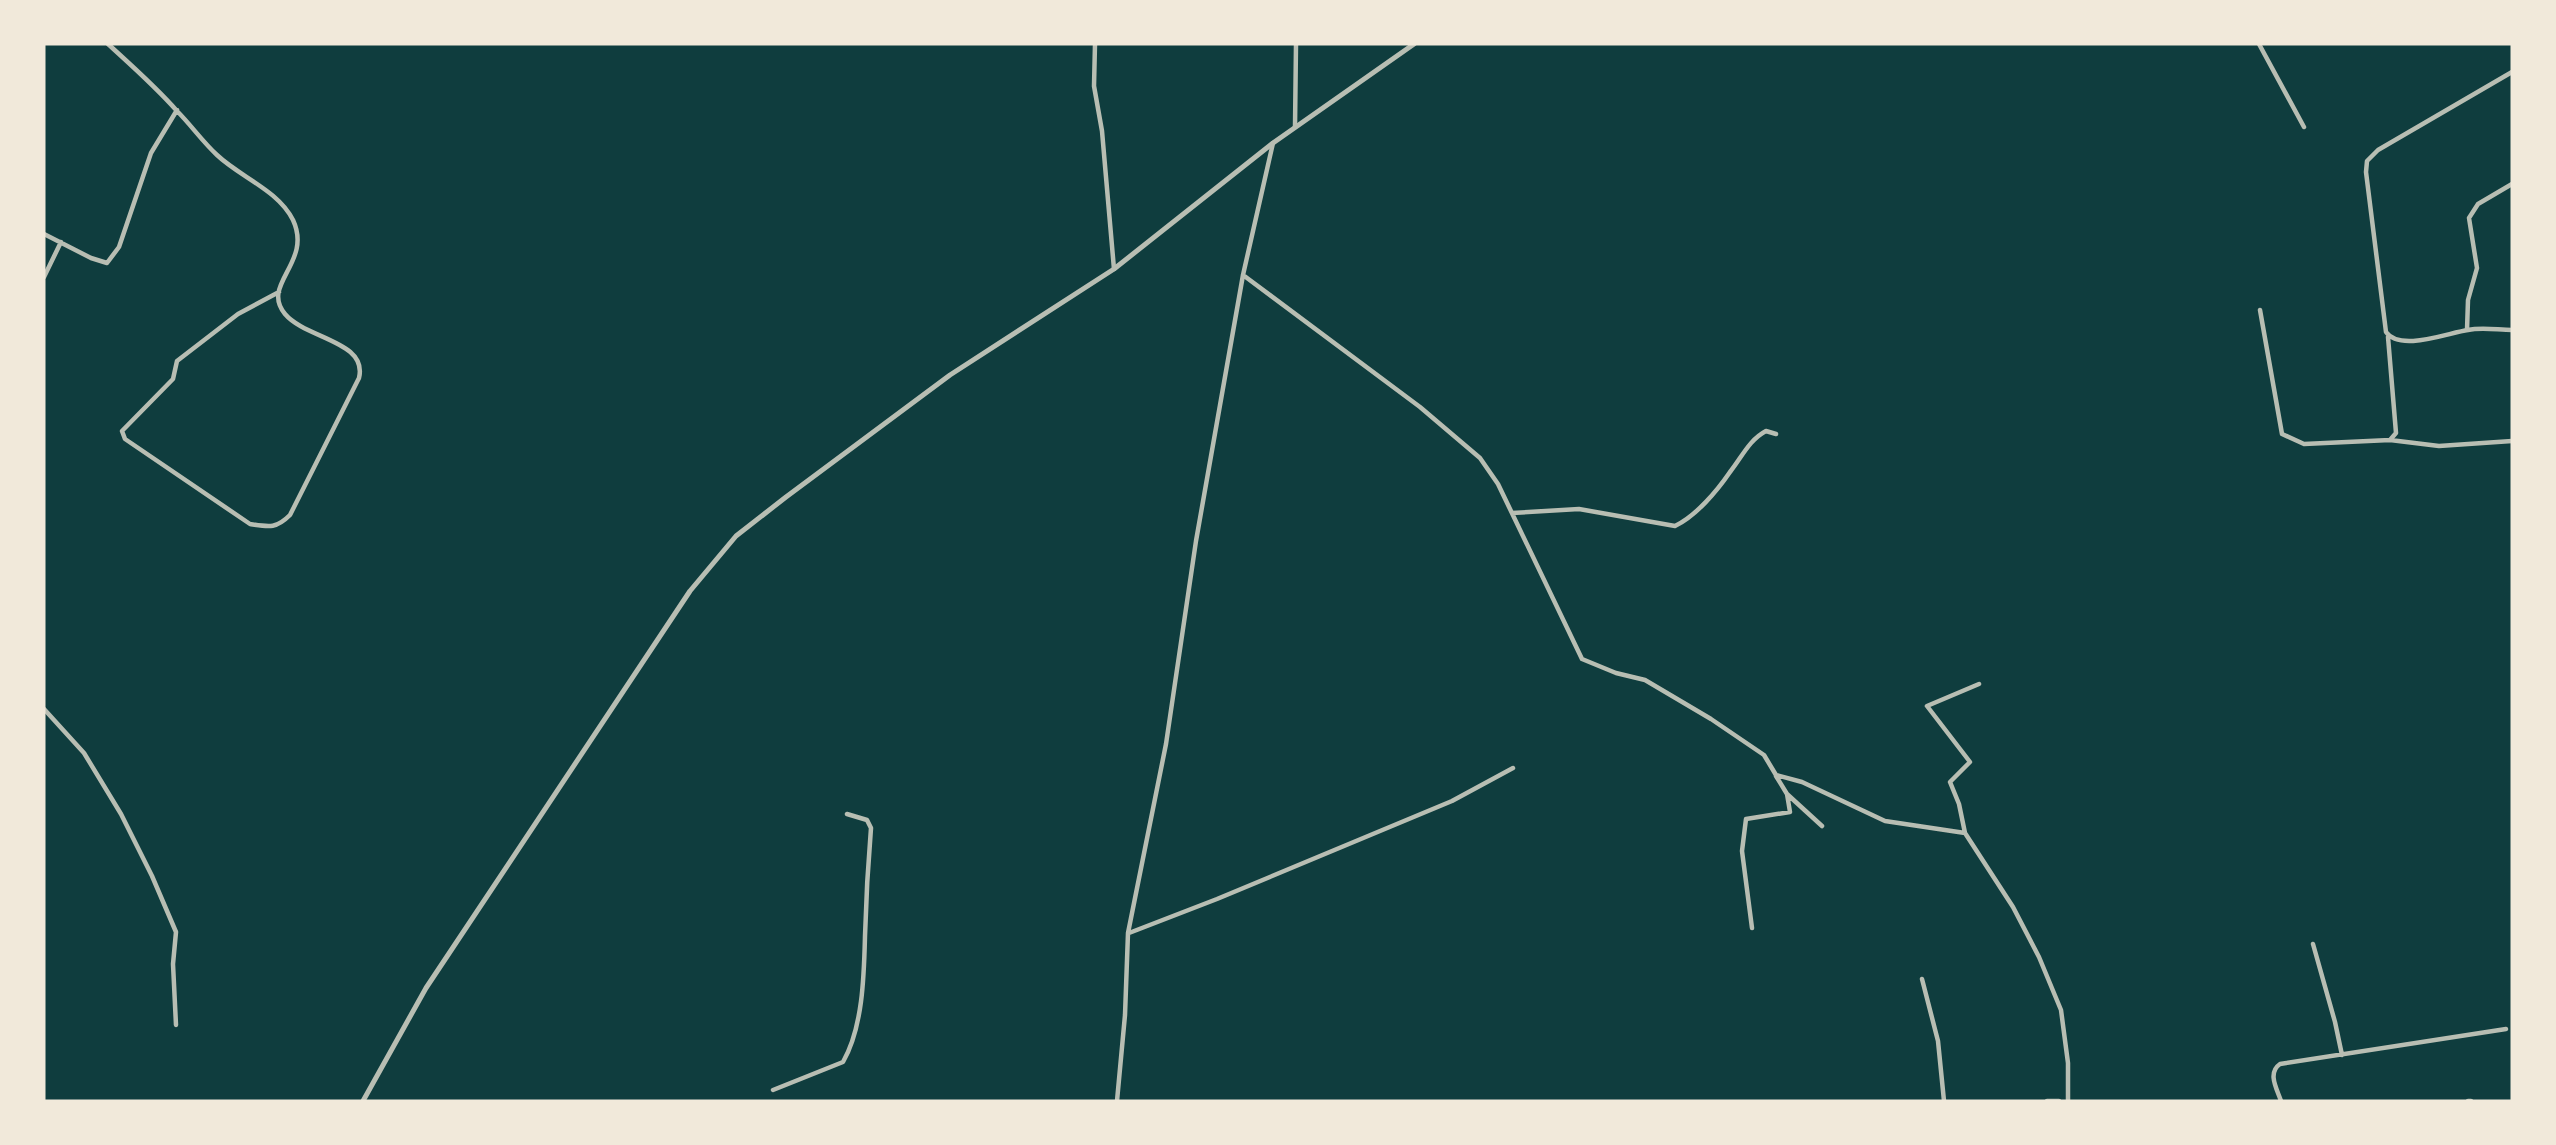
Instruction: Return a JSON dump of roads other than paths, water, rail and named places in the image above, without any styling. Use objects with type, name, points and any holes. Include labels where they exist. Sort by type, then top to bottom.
[{"type":"street","points":[[108,44],[177,110],[217,155],[283,204],[299,242],[298,254],[281,284],[280,304],[289,318],[318,336],[351,350],[362,368],[290,515],[280,525],[267,527],[250,524],[125,439],[122,431],[173,379],[177,361],[238,314],[279,292]]},
{"type":"street","points":[[1095,44],[1094,86],[1102,131],[1114,269]]},
{"type":"street","points":[[1294,128],[1296,44]]},
{"type":"street","points":[[363,1101],[426,988],[691,591],[736,536],[950,375],[1114,269],[1273,143],[1414,44]]},
{"type":"street","points":[[2259,44],[2304,127]]},
{"type":"street","points":[[2390,440],[2396,433],[2367,162],[2390,141],[2512,72]]},
{"type":"street","points":[[44,234],[91,258],[107,263],[119,247],[151,153],[177,110]]},
{"type":"street","points":[[1117,1101],[1125,1015],[1128,933],[1166,744],[1190,580],[1243,275],[1273,143]]},
{"type":"street","points":[[2467,330],[2468,300],[2477,268],[2469,218],[2478,204],[2512,184]]},
{"type":"street","points":[[44,277],[61,242]]},
{"type":"street","points":[[1243,275],[1420,407],[1480,458],[1498,484],[1582,659],[1616,673],[1645,680],[1712,719],[1764,755],[1787,794],[1822,826]]},
{"type":"street","points":[[2260,310],[2281,434],[2304,444],[2390,440],[2439,446],[2512,441]]},
{"type":"street","points":[[2387,334],[2395,342],[2456,334],[2467,330],[2512,330]]},
{"type":"street","points":[[1512,513],[1580,509],[1675,526],[1707,499],[1756,437],[1766,431],[1776,434]]},
{"type":"street","points":[[1979,684],[1927,706],[1970,762],[1950,782],[1959,804],[1965,833],[2013,907],[2039,957],[2061,1010],[2068,1063],[2068,1101]]},
{"type":"street","points":[[44,709],[84,753],[121,814],[176,932],[173,964],[176,1025]]},
{"type":"street","points":[[1128,933],[1452,801],[1513,768]]},
{"type":"street","points":[[1776,775],[1802,782],[1885,821],[1965,833]]},
{"type":"street","points":[[1752,928],[1742,851],[1746,819],[1790,812],[1787,794]]},
{"type":"street","points":[[773,1090],[843,1062],[858,1016],[866,971],[867,881],[871,828],[867,820],[847,814]]},
{"type":"street","points":[[2313,944],[2336,1022],[2342,1055]]},
{"type":"street","points":[[1922,979],[1938,1041],[1944,1101]]},
{"type":"street","points":[[2281,1101],[2275,1085],[2274,1068],[2280,1064],[2506,1029]]},
{"type":"street","points":[[2047,1101],[2059,1101]]}]
